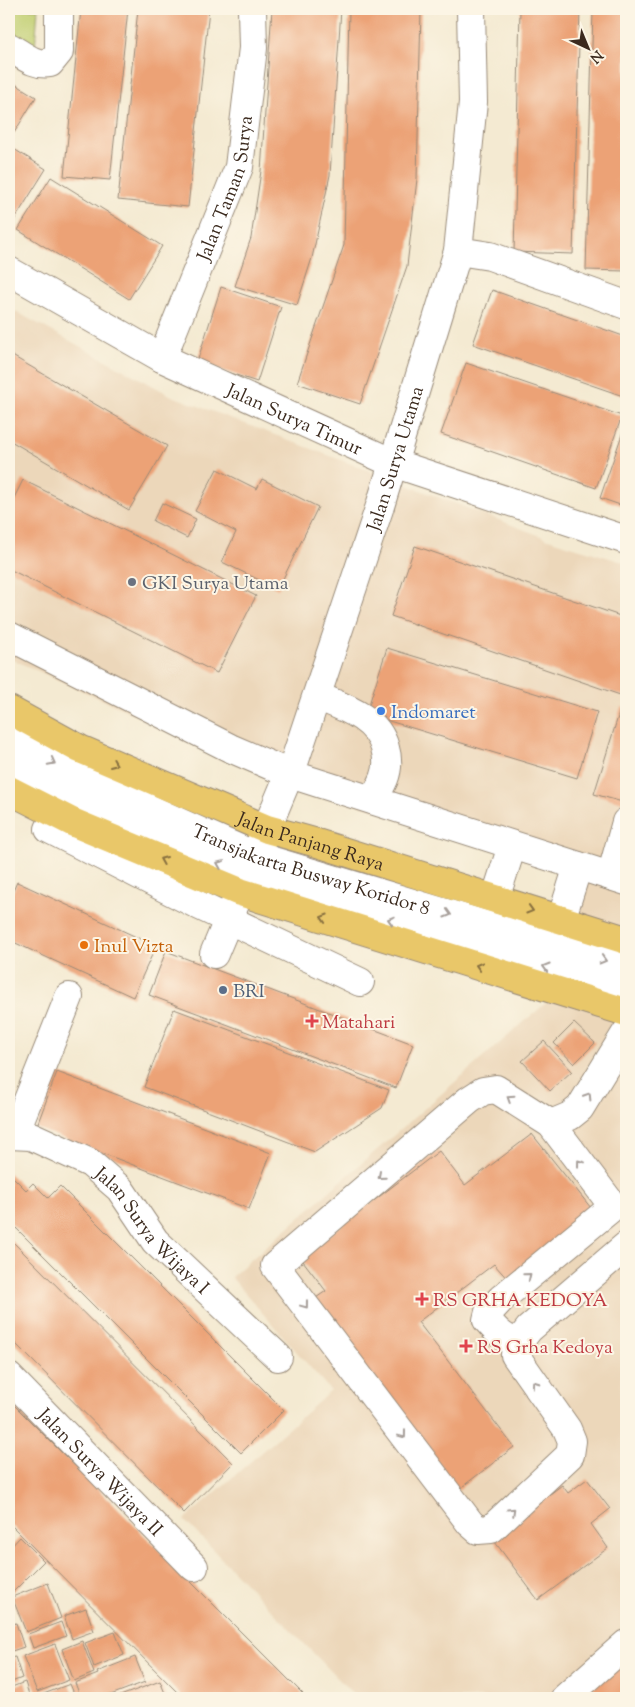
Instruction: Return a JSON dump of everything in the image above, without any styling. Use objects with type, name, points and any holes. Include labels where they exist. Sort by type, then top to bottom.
[{"type":"main road","name":"Jalan Panjang Raya","points":[[9,710],[80,749],[267,829],[626,940]]},
{"type":"main road","points":[[9,790],[72,822],[248,875],[626,1012]]},
{"type":"street","points":[[9,47],[34,63],[50,63],[59,52],[59,9]]},
{"type":"street","name":"Jalan Taman Surya","points":[[162,358],[239,167],[253,48],[252,9]]},
{"type":"street","name":"Jalan Surya Utama","points":[[214,954],[290,774],[394,463],[458,251],[473,102],[471,9]]},
{"type":"street","points":[[458,251],[490,256],[626,305]]},
{"type":"street","name":"Jalan Surya Timur","points":[[9,270],[162,358],[394,463],[626,540]]},
{"type":"street","points":[[9,636],[221,743],[290,774],[618,879],[626,822]]},
{"type":"street","points":[[316,696],[353,711],[364,718],[383,738],[388,758],[385,778],[373,800]]},
{"type":"street","name":"Transjakarta Busway Koridor 8","points":[[9,739],[68,771],[202,833],[248,875],[626,967]]},
{"type":"street","name":"Transjakarta Busway Koridor 8","points":[[9,769],[62,796],[248,875],[626,991]]},
{"type":"street","points":[[49,829],[228,920],[360,982]]},
{"type":"street","points":[[495,899],[512,846]]},
{"type":"street","points":[[561,920],[578,866]]},
{"type":"street","points":[[11,1135],[69,997]]},
{"type":"street","points":[[551,1124],[570,1116],[580,1108],[626,1033]]},
{"type":"street","points":[[518,1342],[510,1341],[500,1334],[487,1320],[489,1312],[502,1298],[618,1215],[551,1124],[496,1089],[483,1090],[469,1100],[276,1266],[470,1523],[478,1530],[491,1529],[570,1455],[572,1441],[566,1429],[515,1355],[518,1342],[529,1329],[626,1246]]},
{"type":"street","name":"Jalan Surya Wijaya I","points":[[11,1135],[31,1136],[90,1163],[120,1189],[156,1241],[278,1357]]},
{"type":"street","name":"Jalan Surya Wijaya II","points":[[9,1377],[194,1567]]},
{"type":"street","points":[[565,1698],[626,1644]]},
{"type":"shaded area","points":[[9,308],[172,396],[554,541],[626,563],[626,1653],[574,1698],[357,1698],[184,1520],[331,1391],[231,1277],[547,1002],[578,870],[295,786],[9,658]]},
{"type":"green space","points":[[9,9],[38,9],[35,48],[9,31]]},
{"type":"building","points":[[81,9],[128,9],[110,180],[64,176]]},
{"type":"building","points":[[138,9],[209,9],[188,207],[118,200]]},
{"type":"building","points":[[272,9],[341,9],[330,175],[312,258],[297,305],[235,286],[251,238],[261,171]]},
{"type":"building","points":[[349,9],[421,9],[417,179],[407,266],[360,404],[297,383],[344,245]]},
{"type":"building","points":[[520,9],[580,9],[573,254],[514,252]]},
{"type":"building","points":[[593,9],[626,9],[626,271],[586,270]]},
{"type":"building","points":[[9,80],[36,97],[14,133],[9,130]]},
{"type":"building","points":[[9,146],[46,169],[13,222],[9,219]]},
{"type":"building","points":[[51,177],[162,246],[129,299],[18,230]]},
{"type":"building","points":[[221,287],[281,307],[257,382],[197,362]]},
{"type":"building","points":[[492,290],[626,337],[626,397],[473,344]]},
{"type":"building","points":[[9,354],[167,446],[129,510],[9,440]]},
{"type":"building","points":[[466,363],[622,416],[596,488],[441,434]]},
{"type":"building","points":[[626,423],[626,507],[600,498]]},
{"type":"building","points":[[217,469],[257,489],[262,479],[318,507],[278,589],[222,562],[236,532],[195,511]]},
{"type":"building","name":"GKI Surya Utama","points":[[23,480],[256,596],[217,673],[9,569],[9,508]]},
{"type":"building","points":[[162,503],[196,519],[187,538],[153,521]]},
{"type":"building","points":[[415,546],[626,618],[626,697],[391,616]]},
{"type":"building","points":[[387,648],[597,712],[577,778],[366,714]]},
{"type":"building","points":[[621,707],[626,708],[626,803],[594,794]]},
{"type":"building","points":[[17,882],[156,946],[133,997],[9,940],[9,900]]},
{"type":"building","points":[[166,951],[413,1044],[396,1088],[149,995]]},
{"type":"building","points":[[174,1009],[389,1090],[382,1108],[315,1152],[144,1087]]},
{"type":"building","points":[[574,1023],[595,1043],[574,1064],[554,1043]]},
{"type":"building","points":[[544,1041],[572,1071],[550,1091],[522,1061]]},
{"type":"building","points":[[57,1072],[271,1153],[249,1209],[36,1128]]},
{"type":"building","points":[[532,1134],[595,1213],[510,1282],[494,1264],[418,1322],[514,1447],[458,1490],[313,1300],[326,1291],[300,1257],[439,1151],[465,1185]]},
{"type":"building","points":[[9,1173],[26,1190],[33,1183],[48,1198],[60,1186],[284,1410],[241,1453],[9,1221]]},
{"type":"building","points":[[9,1238],[233,1463],[184,1513],[9,1337]]},
{"type":"building","points":[[9,1400],[307,1698],[183,1698],[9,1523]]},
{"type":"building","points":[[587,1479],[610,1509],[591,1524],[608,1548],[538,1600],[492,1538],[562,1485],[568,1493]]},
{"type":"building","points":[[20,1537],[44,1561],[12,1593],[9,1590],[9,1549]]},
{"type":"building","points":[[48,1583],[61,1618],[26,1632],[12,1597]]},
{"type":"building","points":[[86,1608],[94,1631],[72,1639],[64,1616]]},
{"type":"building","points":[[61,1622],[66,1636],[33,1648],[28,1634]]},
{"type":"building","points":[[16,1623],[24,1647],[9,1652],[9,1625]]},
{"type":"building","points":[[115,1632],[124,1655],[94,1667],[85,1643]]},
{"type":"building","points":[[82,1641],[94,1673],[74,1681],[62,1649]]},
{"type":"building","points":[[55,1644],[69,1680],[37,1692],[23,1656]]},
{"type":"building","points":[[15,1657],[22,1678],[9,1683],[9,1658]]},
{"type":"building","points":[[135,1657],[145,1682],[108,1696],[109,1698],[81,1698],[75,1683]]},
{"type":"building","points":[[626,1659],[626,1698],[580,1698]]},
{"type":"building","points":[[160,1681],[167,1698],[115,1698]]},
{"type":"building","points":[[25,1682],[30,1698],[9,1698],[9,1688]]},
{"type":"building","points":[[70,1684],[76,1698],[33,1698]]},
{"type":"place","name":"GKI Surya Utama","points":[[132,582]]},
{"type":"place","name":"Indomaret","points":[[381,711]]},
{"type":"place","name":"Inul Vizta","points":[[84,945]]},
{"type":"place","name":"BRI","points":[[223,990]]},
{"type":"place","name":"Matahari","points":[[312,1021]]},
{"type":"place","name":"RS GRHA KEDOYA","points":[[422,1299]]},
{"type":"place","name":"RS Grha Kedoya","points":[[466,1346]]}]
